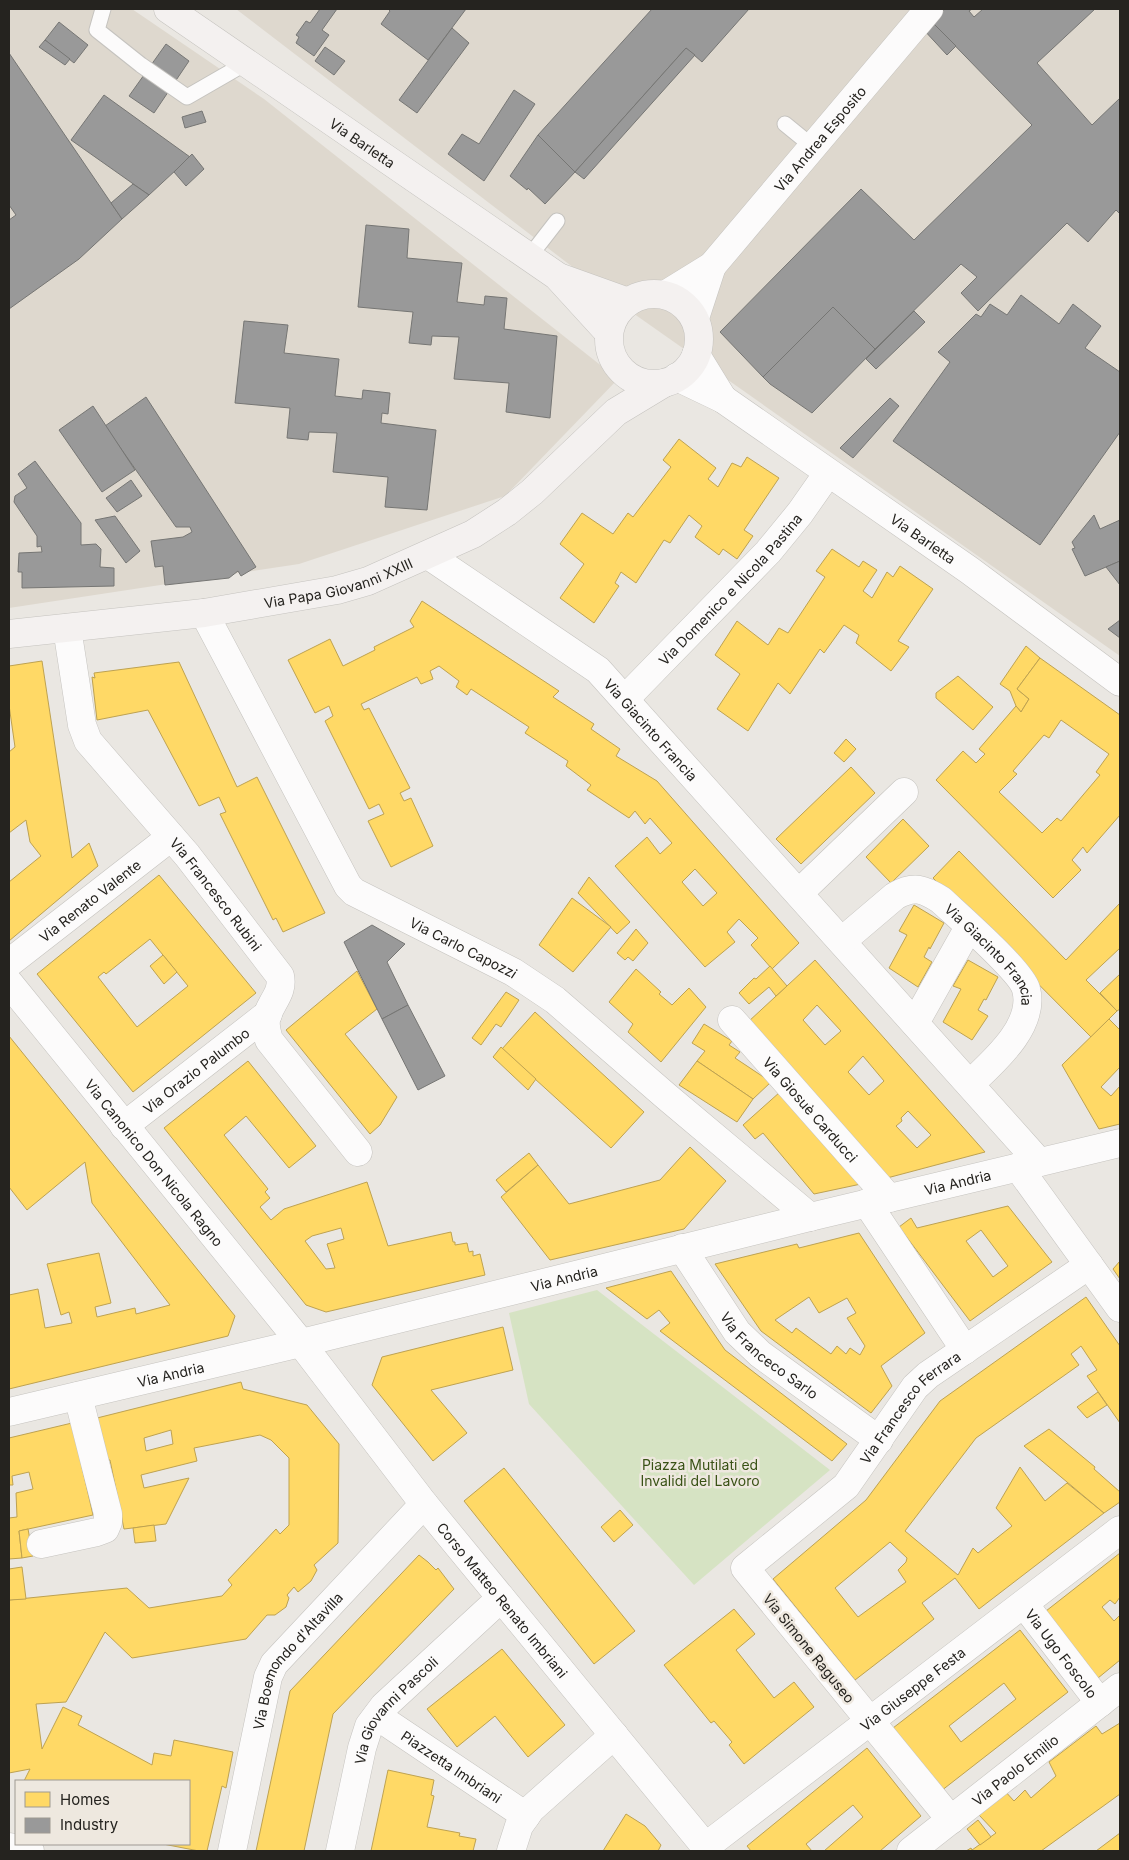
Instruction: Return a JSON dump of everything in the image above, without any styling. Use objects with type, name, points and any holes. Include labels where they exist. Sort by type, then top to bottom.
[{"type":"main road","name":"Via Barletta","points":[[168,9],[557,276],[609,333]]},
{"type":"main road","name":"Via Barletta","points":[[557,276],[628,302]]},
{"type":"main road","points":[[616,412],[624,372],[615,361],[610,348],[609,333],[619,311],[628,302],[639,296],[665,295],[677,300],[695,318],[699,336],[696,355],[689,368],[671,380]]},
{"type":"main road","name":"Via Barletta","points":[[624,372],[636,380],[650,383],[671,380]]},
{"type":"main road","name":"Via Papa Giovanni XXIII","points":[[9,634],[204,613],[337,590],[368,581],[473,534],[507,512],[532,492],[616,412],[671,380]]},
{"type":"street","name":"Via Andrea Esposito","points":[[665,295],[712,266],[929,9]]},
{"type":"street","name":"Via Andrea Esposito","points":[[695,318],[712,266]]},
{"type":"street","name":"Via Barletta","points":[[696,355],[723,399]]},
{"type":"street","name":"Via Barletta","points":[[671,380],[723,399],[969,570],[1120,682]]},
{"type":"street","name":"Via Domenico e Nicola Pastina","points":[[625,699],[768,552],[800,513],[828,473]]},
{"type":"street","name":"Via Giacinto Francia","points":[[428,555],[583,658],[598,670],[625,699],[970,1084],[1029,1165],[1089,1265],[1120,1308]]},
{"type":"street","name":"Via Carlo Capozzi","points":[[204,613],[348,886],[354,892],[513,972],[538,987],[810,1217]]},
{"type":"street","name":"Via Francesco Rubini","points":[[66,628],[82,725],[88,741],[171,837],[266,955],[280,976],[282,982],[280,992],[268,1014]]},
{"type":"street","points":[[799,893],[904,792]]},
{"type":"street","name":"Via Renato Valente","points":[[9,963],[171,837]]},
{"type":"street","name":"Via Giacinto Francia","points":[[842,941],[895,896],[905,890],[927,891],[941,900],[1022,980],[1026,990],[1027,1004],[1023,1020],[1010,1043],[994,1062],[970,1084]]},
{"type":"street","points":[[915,1023],[969,927]]},
{"type":"street","name":"Via Canonico Don Nicola Ragno","points":[[9,983],[301,1343]]},
{"type":"street","points":[[268,1014],[266,1029],[269,1040],[358,1152]]},
{"type":"street","name":"Via Orazio Palumbo","points":[[124,1126],[268,1014]]},
{"type":"street","name":"Via Giosuè Carducci","points":[[732,1020],[878,1201],[965,1350]]},
{"type":"street","name":"Via Andria","points":[[9,1412],[301,1343],[682,1248],[1120,1143]]},
{"type":"street","name":"Via Franceco Sarlo","points":[[682,1248],[737,1332],[747,1343],[879,1440]]},
{"type":"street","name":"Via Francesco Ferrara","points":[[745,1568],[846,1486],[915,1387],[942,1365],[1089,1265]]},
{"type":"street","name":"Corso Matteo Renato Imbriani","points":[[301,1343],[424,1504],[707,1849]]},
{"type":"street","points":[[41,1544],[97,1532],[105,1529],[108,1522],[108,1514],[78,1396]]},
{"type":"street","name":"Via Boemondo d'Altavilla","points":[[232,1851],[268,1677],[274,1664],[424,1504]]},
{"type":"street","name":"Via Giuseppe Festa","points":[[707,1849],[1120,1530]]},
{"type":"street","name":"Via Simone Raguseo","points":[[745,1568],[951,1820]]},
{"type":"street","name":"Via Giovanni Pascoli","points":[[340,1851],[362,1748],[369,1726],[384,1706],[501,1598]]},
{"type":"street","name":"Via Ugo Foscolo","points":[[1024,1604],[1110,1695]]},
{"type":"street","name":"Via Paolo Emilio","points":[[911,1851],[1110,1695]]},
{"type":"street","name":"Piazzetta Imbriani","points":[[377,1716],[526,1816]]},
{"type":"street","points":[[511,1851],[519,1826],[531,1809],[614,1735]]},
{"type":"street","points":[[9,1847],[30,1851]]},
{"type":"lane","points":[[103,9],[96,30],[186,97],[246,63]]},
{"type":"lane","points":[[785,124],[812,146]]},
{"type":"lane","points":[[529,257],[557,221]]},
{"type":"shaded area","points":[[9,9],[132,9],[264,99],[618,379],[505,496],[299,564],[9,608]]},
{"type":"shaded area","points":[[236,9],[1120,9],[1120,656],[630,311]]},
{"type":"green space","name":"Piazza Mutilati ed Invalidi del Lavoro","points":[[597,1290],[830,1470],[694,1585],[529,1404],[509,1313]]},
{"type":"building: Homes","points":[[679,439],[716,468],[708,479],[718,487],[732,463],[741,467],[747,457],[779,478],[744,530],[753,536],[737,559],[723,549],[719,555],[695,537],[702,526],[689,515],[670,543],[664,540],[636,583],[621,572],[615,583],[619,586],[594,623],[560,598],[584,564],[560,544],[582,513],[613,534],[628,513],[633,517],[671,467],[663,460]]},
{"type":"building: Homes","points":[[832,549],[859,567],[863,561],[877,570],[863,591],[872,598],[887,572],[893,577],[900,566],[933,589],[898,641],[909,647],[891,671],[856,643],[859,635],[844,625],[824,653],[820,649],[790,694],[778,683],[748,731],[717,709],[740,674],[715,655],[737,621],[768,645],[779,628],[788,633],[825,577],[816,571]]},
{"type":"building: Homes","points":[[422,601],[559,691],[553,697],[594,724],[591,729],[620,749],[616,756],[657,781],[799,943],[772,969],[751,945],[758,938],[739,919],[727,932],[735,942],[705,967],[615,866],[647,837],[660,854],[672,843],[650,818],[645,824],[635,811],[629,818],[587,790],[591,785],[566,766],[568,761],[525,733],[529,727],[471,689],[467,695],[456,687],[459,681],[439,666],[430,671],[433,679],[421,684],[417,677],[361,704],[364,710],[369,708],[410,788],[400,793],[404,801],[411,798],[433,846],[391,867],[368,821],[384,814],[379,804],[369,809],[325,721],[333,716],[329,706],[315,713],[288,660],[330,639],[343,666],[375,650],[374,647],[414,627],[410,621]],"holes":[[[695,869],[717,893],[703,906],[682,882]]]},
{"type":"building: Homes","points":[[1026,646],[1040,658],[1017,689],[1029,699],[1021,712],[1016,706],[1010,691],[1000,684]]},
{"type":"building: Homes","points":[[1040,658],[1120,715],[1120,815],[1087,853],[1083,847],[1072,860],[1081,870],[1053,898],[936,780],[963,751],[976,763],[985,754],[979,749],[1016,706],[1021,712],[1029,699],[1017,689]],"holes":[[[1061,720],[1109,754],[1096,772],[1100,775],[1061,821],[1057,818],[1042,833],[999,792],[1017,774],[1013,771],[1044,735],[1049,738]]]},
{"type":"building: Homes","points":[[42,661],[72,858],[89,843],[98,866],[9,941],[9,882],[41,856],[30,842],[26,820],[9,833],[9,752],[15,747],[9,705],[9,666]]},
{"type":"building: Homes","points":[[179,662],[237,787],[257,777],[325,913],[283,932],[276,918],[273,920],[220,814],[226,812],[219,797],[199,806],[148,710],[97,720],[92,677],[95,678],[94,673]]},
{"type":"building: Homes","points":[[958,676],[993,707],[973,730],[936,698],[936,693]]},
{"type":"building: Homes","points":[[846,739],[856,749],[844,762],[834,753]]},
{"type":"building: Homes","points":[[851,767],[875,793],[801,864],[776,839]]},
{"type":"building: Homes","points":[[903,819],[929,846],[891,883],[866,857]]},
{"type":"building: Homes","points":[[959,851],[1066,960],[1120,903],[1120,948],[1086,980],[1117,1011],[1091,1037],[933,878]]},
{"type":"building: Homes","points":[[159,875],[256,993],[133,1092],[37,974]],"holes":[[[150,939],[188,986],[137,1027],[98,977],[104,972],[106,974]]]},
{"type":"building: Homes","points":[[589,877],[630,922],[617,934],[578,893]]},
{"type":"building: Homes","points":[[572,898],[611,927],[573,972],[539,945]]},
{"type":"building: Homes","points":[[914,905],[944,923],[924,957],[932,962],[918,987],[889,968],[907,935],[899,931]]},
{"type":"building: Homes","points":[[636,929],[648,943],[633,961],[628,957],[625,960],[617,953]]},
{"type":"building: Homes","points":[[163,955],[177,972],[164,984],[150,966]]},
{"type":"building: Homes","points":[[815,960],[985,1152],[887,1178],[748,1022]],"holes":[[[817,1005],[841,1031],[825,1045],[803,1020]],[[863,1056],[884,1081],[869,1095],[848,1072]],[[908,1111],[931,1135],[917,1148],[896,1126],[902,1121],[901,1118]]]},
{"type":"building: Homes","points":[[968,960],[998,977],[986,1000],[984,999],[978,1010],[988,1016],[972,1040],[943,1022],[961,989],[953,986]]},
{"type":"building: Homes","points":[[770,966],[787,986],[776,996],[769,987],[749,1004],[739,993]]},
{"type":"building: Homes","points":[[636,969],[672,1005],[689,988],[706,1007],[661,1062],[628,1032],[633,1024],[609,1002]]},
{"type":"building: Homes","points":[[357,971],[377,1009],[345,1034],[397,1097],[380,1125],[370,1134],[286,1030]]},
{"type":"building: Homes","points":[[1120,974],[1120,1009],[1117,1011],[1100,993]]},
{"type":"building: Homes","points":[[506,992],[519,1000],[501,1027],[496,1024],[481,1045],[472,1038]]},
{"type":"building: Homes","points":[[535,1012],[644,1112],[611,1148],[502,1049]]},
{"type":"building: Homes","points":[[1109,1019],[1120,1030],[1120,1067],[1101,1087],[1111,1096],[1120,1086],[1120,1124],[1099,1129],[1062,1065]]},
{"type":"building: Homes","points":[[704,1024],[732,1041],[729,1045],[740,1052],[735,1058],[771,1082],[753,1099],[697,1061],[705,1051],[692,1043]]},
{"type":"building: Homes","points":[[9,1036],[235,1316],[228,1336],[9,1389],[9,1295],[38,1289],[45,1328],[72,1323],[69,1312],[61,1315],[47,1264],[99,1253],[111,1303],[95,1307],[97,1317],[135,1308],[136,1314],[170,1305],[92,1203],[85,1162],[27,1210],[9,1187]]},
{"type":"building: Homes","points":[[501,1047],[536,1079],[528,1090],[493,1057]]},
{"type":"building: Homes","points":[[248,1061],[316,1146],[289,1168],[246,1116],[224,1135],[268,1189],[265,1192],[270,1198],[260,1207],[271,1220],[284,1209],[367,1182],[388,1246],[451,1232],[455,1245],[467,1243],[469,1252],[473,1251],[473,1256],[480,1254],[485,1275],[326,1312],[306,1305],[164,1128]],"holes":[[[341,1228],[344,1239],[327,1244],[335,1268],[326,1269],[305,1241],[312,1236]]]},
{"type":"building: Homes","points":[[697,1061],[753,1099],[737,1122],[679,1085]]},
{"type":"building: Homes","points":[[780,1092],[861,1184],[814,1194],[763,1133],[755,1139],[743,1125]]},
{"type":"building: Homes","points":[[690,1147],[726,1181],[684,1229],[550,1260],[501,1197],[538,1165],[569,1204],[660,1180]]},
{"type":"building: Homes","points":[[529,1153],[538,1165],[506,1192],[496,1180]]},
{"type":"building: Homes","points":[[1008,1206],[1052,1262],[970,1321],[899,1227],[911,1218],[917,1228]],"holes":[[[981,1230],[1008,1266],[993,1277],[966,1241]]]},
{"type":"building: Homes","points":[[859,1233],[925,1333],[881,1366],[892,1386],[871,1413],[761,1331],[715,1264],[797,1244],[799,1248]],"holes":[[[809,1297],[819,1313],[847,1298],[856,1313],[847,1318],[865,1346],[860,1355],[850,1348],[846,1354],[837,1346],[831,1354],[796,1328],[792,1333],[775,1320]]]},
{"type":"building: Homes","points":[[1120,1261],[1120,1279],[1113,1269]]},
{"type":"building: Homes","points":[[671,1271],[725,1350],[847,1444],[832,1461],[660,1331],[670,1323],[659,1310],[647,1319],[606,1288]]},
{"type":"building: Homes","points":[[1086,1297],[1120,1346],[1120,1423],[1087,1376],[1097,1370],[1081,1346],[1071,1354],[1079,1365],[976,1438],[905,1531],[958,1575],[973,1548],[978,1553],[1012,1526],[996,1508],[1020,1467],[1045,1501],[1067,1483],[1104,1513],[979,1609],[955,1578],[922,1603],[934,1619],[855,1680],[773,1579],[866,1500],[940,1401]],"holes":[[[890,1542],[907,1558],[906,1562],[898,1570],[906,1582],[858,1617],[835,1588]]]},
{"type":"building: Homes","points":[[503,1327],[513,1370],[431,1390],[467,1433],[433,1461],[372,1385],[382,1357]]},
{"type":"building: Homes","points":[[241,1382],[243,1389],[307,1405],[339,1444],[338,1543],[314,1565],[317,1570],[311,1581],[298,1592],[294,1587],[287,1595],[289,1598],[286,1607],[275,1615],[267,1615],[246,1639],[132,1658],[105,1632],[66,1702],[36,1704],[42,1749],[63,1707],[82,1716],[78,1725],[152,1765],[154,1753],[171,1756],[174,1740],[233,1752],[226,1788],[222,1786],[207,1851],[168,1845],[190,1845],[190,1780],[24,1780],[30,1769],[9,1773],[9,1600],[127,1588],[149,1608],[222,1596],[232,1585],[228,1580],[276,1529],[280,1534],[289,1525],[289,1458],[271,1440],[260,1435],[194,1448],[197,1461],[141,1475],[144,1488],[189,1478],[166,1524],[124,1529],[110,1460],[107,1460],[97,1418]],"holes":[[[171,1430],[173,1444],[146,1451],[144,1438]]]},
{"type":"building: Homes","points":[[1098,1392],[1107,1405],[1087,1418],[1077,1407]]},
{"type":"building: Homes","points":[[72,1423],[93,1515],[19,1531],[22,1558],[9,1559],[9,1518],[17,1517],[16,1493],[33,1489],[29,1472],[12,1476],[13,1485],[9,1485],[9,1438]]},
{"type":"building: Homes","points":[[1049,1429],[1095,1467],[1094,1469],[1120,1492],[1120,1502],[1104,1513],[1024,1446]]},
{"type":"building: Homes","points":[[504,1468],[635,1631],[594,1664],[464,1501]]},
{"type":"building: Homes","points":[[620,1510],[633,1525],[614,1542],[601,1527]]},
{"type":"building: Homes","points":[[154,1525],[156,1541],[135,1543],[133,1528]]},
{"type":"building: Homes","points":[[28,1529],[33,1556],[22,1558],[19,1531]]},
{"type":"building: Homes","points":[[1120,1553],[1120,1597],[1115,1604],[1110,1600],[1102,1607],[1114,1621],[1120,1615],[1120,1660],[1098,1678],[1046,1611]]},
{"type":"building: Homes","points":[[419,1555],[436,1570],[438,1568],[454,1589],[333,1714],[304,1851],[256,1851],[290,1691]]},
{"type":"building: Homes","points":[[22,1567],[26,1599],[9,1600],[9,1569]]},
{"type":"building: Homes","points":[[734,1609],[755,1634],[736,1650],[774,1698],[794,1682],[814,1707],[744,1764],[729,1745],[732,1742],[714,1721],[711,1723],[664,1665]]},
{"type":"building: Homes","points":[[1020,1630],[1068,1692],[941,1791],[893,1728]],"holes":[[[1004,1683],[1016,1699],[961,1742],[949,1726]]]},
{"type":"building: Homes","points":[[502,1649],[565,1725],[528,1757],[495,1716],[457,1747],[427,1709]]},
{"type":"building: Homes","points":[[1120,1723],[1120,1794],[1041,1851],[966,1851],[971,1848],[972,1850],[996,1833],[979,1815],[1004,1790],[1014,1801],[1025,1790],[1031,1798],[1056,1776],[1049,1762],[1096,1726],[1102,1734]]},
{"type":"building: Homes","points":[[867,1748],[921,1816],[880,1851],[824,1851],[863,1817],[853,1805],[806,1844],[812,1851],[751,1851],[747,1846]]},
{"type":"building: Homes","points":[[388,1770],[434,1780],[431,1795],[434,1796],[427,1827],[460,1833],[459,1836],[476,1839],[473,1851],[371,1851]]},
{"type":"building: Homes","points":[[626,1814],[645,1826],[661,1845],[658,1851],[603,1851]]},
{"type":"building: Homes","points":[[978,1820],[991,1837],[980,1845],[967,1829]]},
{"type":"building: Homes","points":[[1120,1833],[1120,1851],[1096,1851]]},
{"type":"building: Industry","points":[[320,9],[337,9],[322,30],[329,35],[314,56],[296,43],[299,37],[296,35],[306,21],[310,23]]},
{"type":"building: Industry","points":[[388,9],[466,9],[428,60],[381,24],[390,11]]},
{"type":"building: Industry","points":[[652,9],[749,9],[702,62],[686,48],[575,172],[538,135]]},
{"type":"building: Industry","points":[[945,9],[972,9],[969,11],[974,17],[983,9],[1095,9],[1037,63],[1092,125],[1120,98],[1120,214],[1116,210],[1088,242],[1067,223],[978,311],[961,293],[977,277],[961,264],[875,349],[833,307],[763,377],[720,332],[861,189],[914,240],[1032,125],[932,22]]},
{"type":"building: Industry","points":[[59,22],[88,45],[74,63],[45,40]]},
{"type":"building: Industry","points":[[932,22],[956,46],[947,55],[923,29]]},
{"type":"building: Industry","points":[[452,28],[469,43],[417,113],[399,100]]},
{"type":"building: Industry","points":[[45,40],[70,59],[65,65],[39,47]]},
{"type":"building: Industry","points":[[166,44],[189,61],[154,113],[129,96]]},
{"type":"building: Industry","points":[[325,47],[345,61],[334,75],[315,61]]},
{"type":"building: Industry","points":[[686,48],[695,55],[584,179],[575,172]]},
{"type":"building: Industry","points":[[9,53],[122,219],[79,259],[9,309],[9,220],[16,215],[9,205]]},
{"type":"building: Industry","points":[[514,90],[535,104],[484,181],[448,154],[462,134],[479,144]]},
{"type":"building: Industry","points":[[104,95],[190,157],[149,195],[71,140]]},
{"type":"building: Industry","points":[[202,111],[206,122],[185,128],[182,117]]},
{"type":"building: Industry","points":[[538,135],[575,172],[545,204],[528,188],[527,190],[510,176]]},
{"type":"building: Industry","points":[[192,154],[204,169],[186,186],[174,172]]},
{"type":"building: Industry","points":[[133,184],[149,195],[122,219],[111,203]]},
{"type":"building: Industry","points":[[366,225],[409,229],[407,258],[462,263],[457,302],[484,305],[485,296],[507,298],[504,329],[557,336],[550,418],[506,412],[509,383],[454,379],[459,337],[432,336],[431,345],[409,343],[413,312],[358,307]]},
{"type":"building: Industry","points":[[1021,295],[1059,324],[1073,304],[1101,326],[1085,348],[1120,372],[1120,432],[1040,545],[893,441],[950,362],[938,352],[976,314],[981,317],[990,304],[1007,315]]},
{"type":"building: Industry","points":[[833,307],[875,349],[812,413],[763,377]]},
{"type":"building: Industry","points":[[914,311],[925,322],[876,369],[866,359]]},
{"type":"building: Industry","points":[[244,321],[288,325],[284,353],[339,359],[335,396],[362,399],[363,390],[390,393],[388,414],[382,413],[381,423],[436,430],[427,510],[385,507],[388,477],[333,472],[337,433],[309,432],[308,440],[287,438],[290,408],[235,403]]},
{"type":"building: Industry","points":[[146,397],[256,567],[241,576],[238,571],[229,578],[165,585],[163,566],[155,567],[151,541],[183,537],[192,532],[190,527],[176,527],[105,426]]},
{"type":"building: Industry","points":[[890,398],[899,406],[853,458],[840,448]]},
{"type":"building: Industry","points":[[93,406],[135,470],[102,492],[59,430]]},
{"type":"building: Industry","points":[[35,461],[81,523],[81,545],[96,544],[101,549],[100,567],[114,568],[114,586],[22,588],[22,572],[18,572],[19,553],[42,552],[41,546],[37,547],[37,536],[14,502],[15,496],[27,488],[18,474]]},
{"type":"building: Industry","points":[[131,480],[142,496],[117,512],[106,498]]},
{"type":"building: Industry","points":[[1094,515],[1100,529],[1120,520],[1120,561],[1085,576],[1072,549],[1075,548],[1072,542]]},
{"type":"building: Industry","points":[[115,516],[140,551],[126,563],[95,520]]},
{"type":"building: Industry","points":[[1120,561],[1120,585],[1106,567]]},
{"type":"building: Industry","points":[[1120,620],[1120,638],[1108,629]]},
{"type":"building: Industry","points":[[372,925],[405,944],[387,962],[408,1005],[382,1019],[344,942]]},
{"type":"building: Industry","points":[[408,1005],[445,1076],[418,1090],[382,1019]]}]
